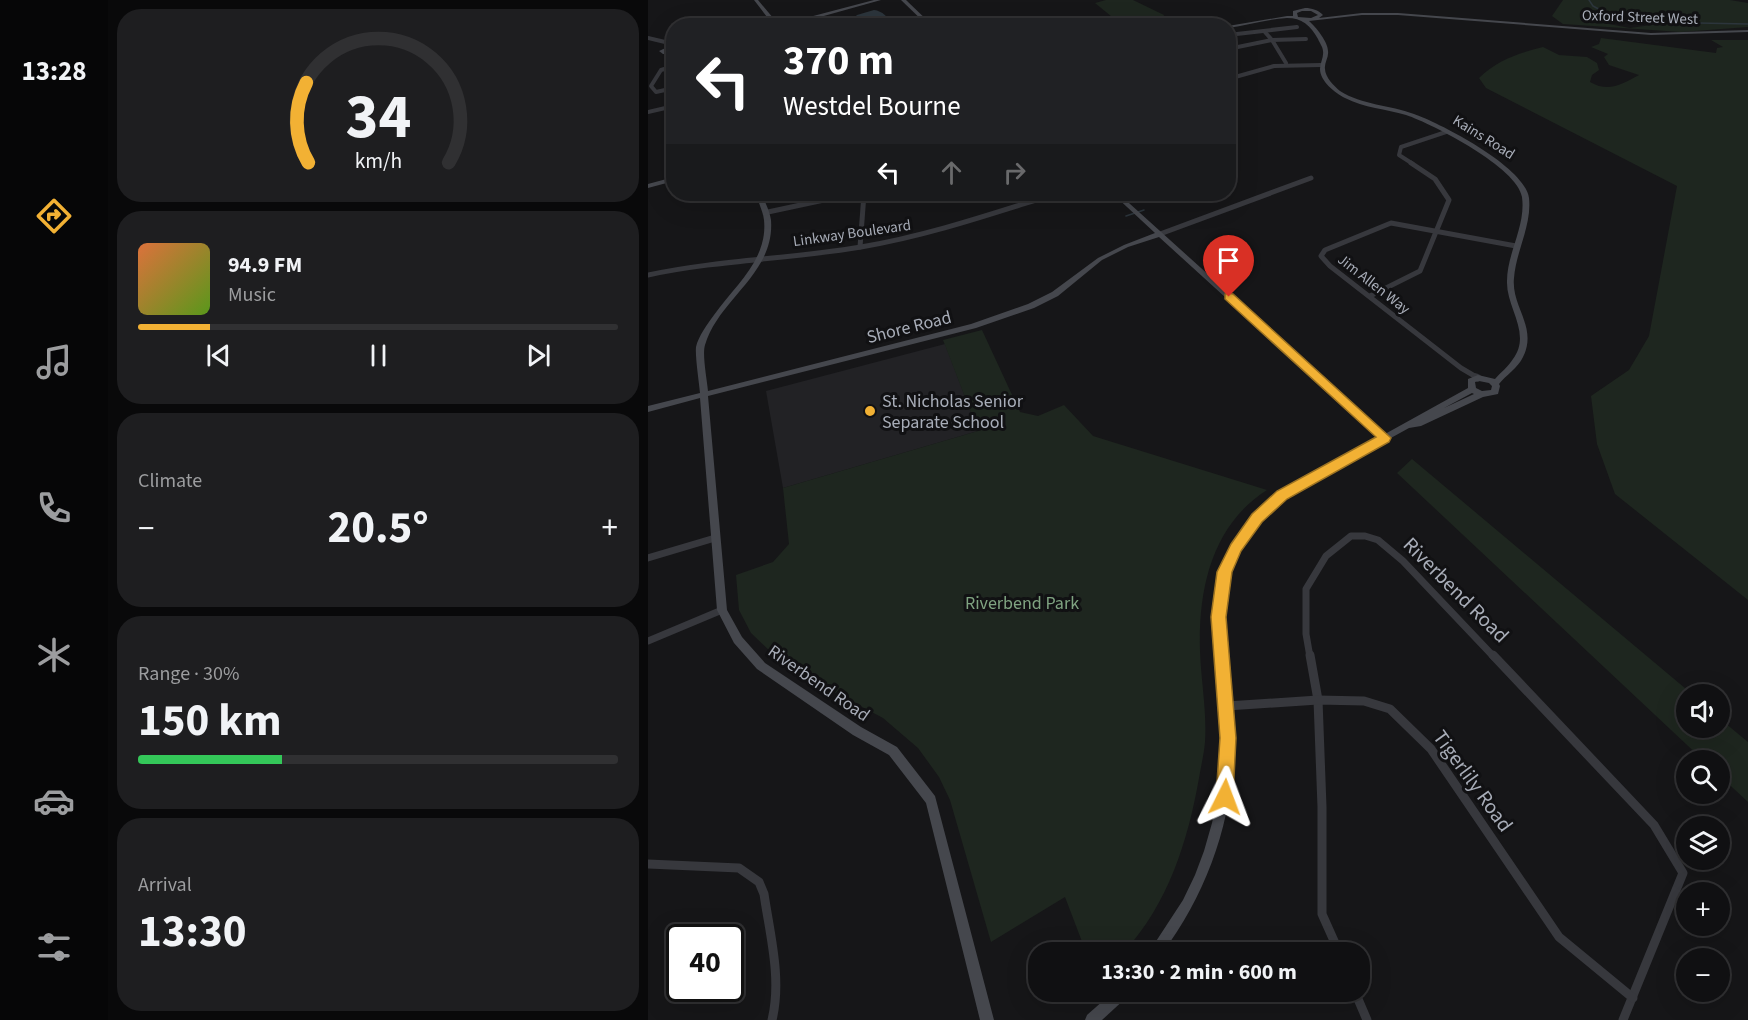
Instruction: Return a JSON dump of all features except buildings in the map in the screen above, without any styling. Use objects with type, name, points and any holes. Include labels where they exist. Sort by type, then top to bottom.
[{"type":"street","points":[[756,0],[772,18]]},
{"type":"street","points":[[810,18],[879,0]]},
{"type":"street","points":[[903,0],[922,18]]},
{"type":"street","points":[[1296,14],[1297,3]]},
{"type":"street","points":[[1305,3],[1321,15],[1315,20]]},
{"type":"street","name":"Oxford Street West","points":[[1296,14],[1316,11],[1367,10],[1651,34],[1748,31]]},
{"type":"street","points":[[1236,24],[1296,14],[1306,21]]},
{"type":"street","name":"Oxford Street West","points":[[1306,21],[1362,14],[1425,15]]},
{"type":"street","name":"Kains Road","points":[[1315,20],[1315,29]]},
{"type":"street","name":"Kains Road","points":[[1306,21],[1315,29],[1326,50],[1321,65],[1322,73],[1328,82],[1342,94],[1355,100],[1408,113],[1446,132],[1499,163],[1525,190],[1526,205],[1516,246],[1509,291],[1522,322],[1526,339],[1519,359],[1503,373],[1495,384],[1495,392],[1481,394]]},
{"type":"street","points":[[1236,34],[1297,27]]},
{"type":"street","points":[[1264,31],[1280,50],[1286,63]]},
{"type":"street","points":[[648,38],[666,43]]},
{"type":"street","points":[[1236,47],[1272,40],[1306,39]]},
{"type":"street","points":[[1236,77],[1286,63],[1321,65]]},
{"type":"street","points":[[666,69],[662,70],[651,86],[657,92],[666,90]]},
{"type":"street","points":[[648,112],[666,108]]},
{"type":"street","points":[[1370,296],[1420,271],[1449,200],[1438,180],[1399,155],[1401,147],[1446,132]]},
{"type":"street","points":[[1160,234],[1311,178]]},
{"type":"street","points":[[648,186],[666,181]]},
{"type":"street","name":"Riverbend Road","points":[[762,201],[768,212],[770,233],[761,258],[752,273],[704,332],[699,352],[722,610],[738,640],[761,666],[857,731],[893,751],[931,800],[987,1020]]},
{"type":"street","points":[[768,212],[819,201]]},
{"type":"street","points":[[860,247],[863,201]]},
{"type":"street","name":"Linkway Boulevard","points":[[648,275],[679,267],[860,247],[920,236],[1032,201]]},
{"type":"street","points":[[1124,201],[1385,438]]},
{"type":"street","name":"Jim Allen Way","points":[[1477,381],[1330,266],[1321,256],[1325,250],[1391,223],[1516,246]]},
{"type":"street","name":"Shore Road","points":[[648,409],[973,326],[1031,306],[1056,294],[1100,259],[1126,246],[1160,234]]},
{"type":"street","points":[[1410,425],[1412,421],[1477,381],[1503,373]]},
{"type":"street","points":[[1477,381],[1495,384]]},
{"type":"street","points":[[1162,942],[1180,917],[1202,876],[1217,831],[1225,797],[1227,706],[1218,617],[1224,572],[1236,548],[1257,518],[1282,495],[1410,425],[1418,424],[1481,394],[1477,381]]},
{"type":"street","name":"Riverbend Road","points":[[1335,942],[1322,914],[1322,807],[1318,700],[1306,634],[1306,589],[1326,556],[1351,536],[1365,536],[1378,540],[1403,561],[1654,825],[1683,873],[1623,1020]]},
{"type":"street","points":[[648,558],[715,538]]},
{"type":"street","points":[[648,641],[722,610]]},
{"type":"street","name":"Tigerlily Road","points":[[1227,706],[1318,700],[1364,701],[1390,709],[1431,750],[1559,937],[1633,998]]},
{"type":"street","points":[[648,864],[739,868],[759,882],[764,894],[776,987],[777,1007],[772,1020]]},
{"type":"street","points":[[1092,1020],[1111,1002]]},
{"type":"street","points":[[1359,1002],[1367,1020]]},
{"type":"shaded area","points":[[874,10],[888,18],[854,18]]},
{"type":"shaded area","name":"St. Nicholas Senior Separate School","points":[[945,344],[978,431],[783,488],[766,391]]},
{"type":"green space","points":[[1106,0],[1133,0],[1164,15],[1163,18],[1113,18],[1095,3]]},
{"type":"green space","points":[[1563,0],[1730,0],[1748,3],[1748,27],[1681,32],[1563,24],[1552,16]],"holes":[[[1614,15],[1646,20],[1651,25],[1630,28],[1598,22]]]},
{"type":"green space","points":[[1601,38],[1716,53],[1717,48],[1723,47],[1711,40],[1748,40],[1748,600],[1615,494],[1597,444],[1591,396],[1629,370],[1649,336],[1677,186],[1486,88],[1479,78],[1493,66],[1509,58],[1543,47],[1559,55],[1587,57],[1597,63],[1599,70],[1592,75],[1590,82],[1603,87],[1615,86],[1639,75],[1609,65],[1604,57],[1608,54],[1591,47],[1599,44]]},
{"type":"green space","name":"Riverbend Park","points":[[982,330],[1020,412],[1038,416],[1064,405],[1093,436],[1267,490],[1248,504],[1233,521],[1212,560],[1206,582],[1200,628],[1205,730],[1204,751],[1194,802],[1174,871],[1153,913],[1132,942],[1082,942],[1065,897],[991,942],[950,800],[939,777],[918,748],[883,718],[813,681],[773,654],[751,633],[739,610],[736,575],[773,562],[789,544],[783,488],[978,431],[943,340]]},
{"type":"green space","points":[[1412,459],[1680,684],[1676,684],[1676,735],[1397,473]]},
{"type":"green space","points":[[1730,727],[1748,742],[1748,802],[1730,785],[1730,750],[1692,750],[1680,738],[1730,738]]},
{"type":"waterway","points":[[1589,0],[1593,6],[1606,13]]},
{"type":"waterway","points":[[1648,22],[1748,24]]},
{"type":"waterway","points":[[1126,216],[1144,210]]},
{"type":"place","name":"St. Nicholas Senior Separate School","points":[[870,411]]},
{"type":"route","points":[[1225,797],[1227,706],[1218,617],[1224,572],[1236,548],[1257,518],[1282,495],[1385,438],[1229,297]]}]
